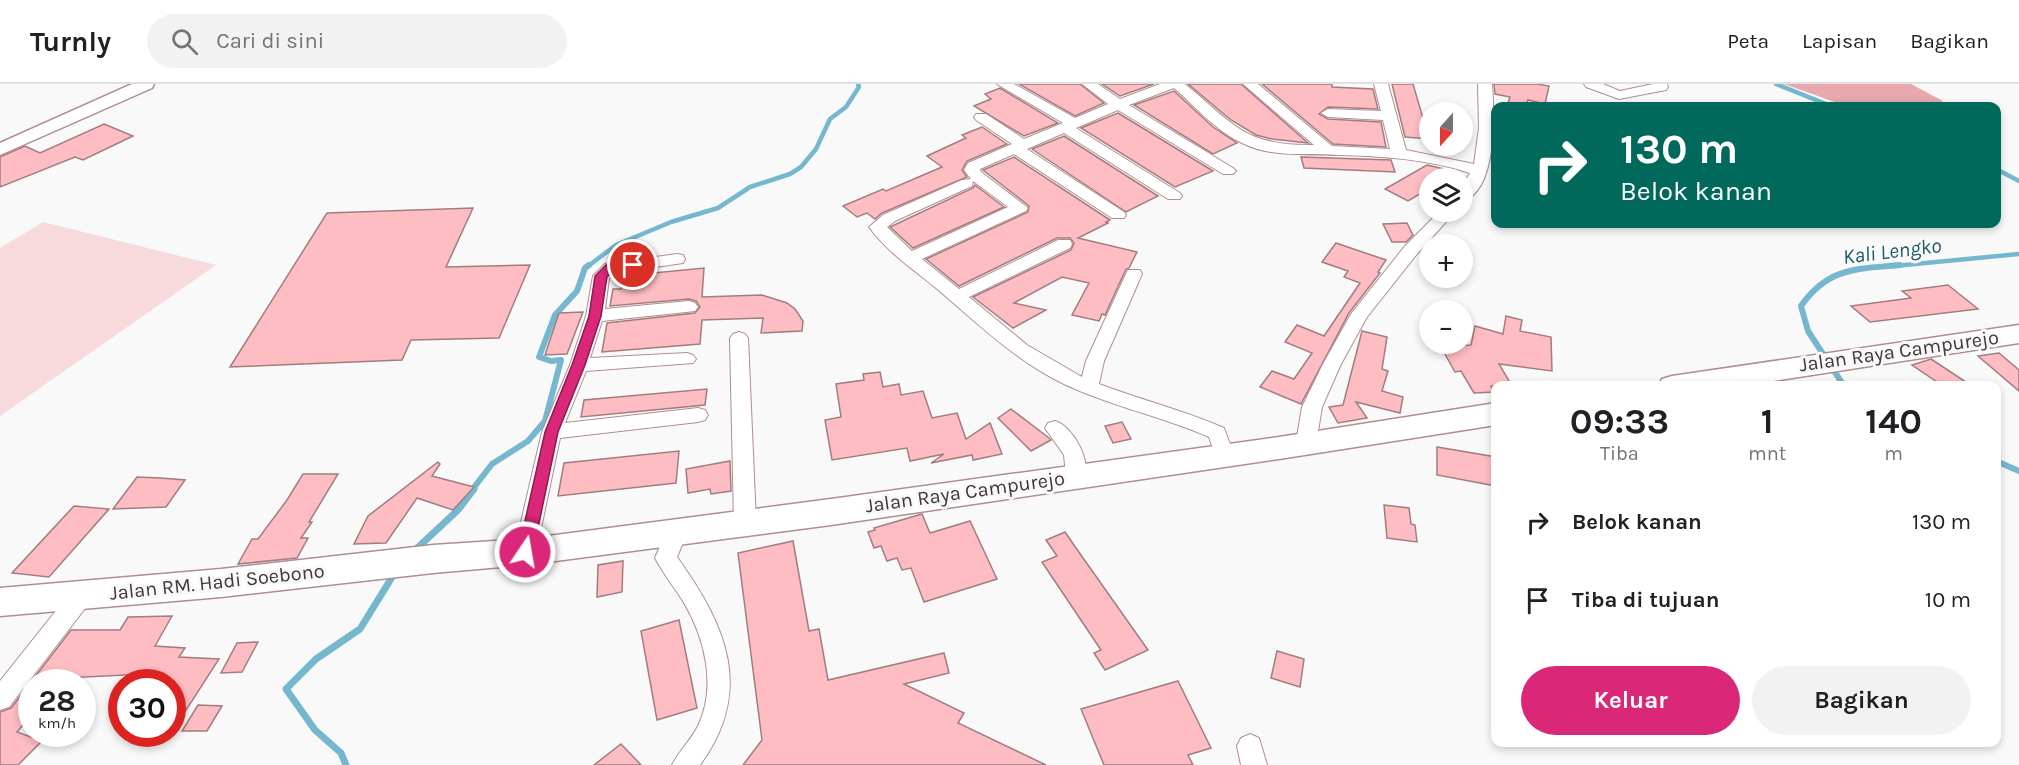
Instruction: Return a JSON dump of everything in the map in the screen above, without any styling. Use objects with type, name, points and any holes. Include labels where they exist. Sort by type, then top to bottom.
[{"type":"main road","name":"Jalan Raya Campurejo","points":[[1702,381],[2019,334]]},
{"type":"main road","name":"Jalan Raya Campurejo","points":[[433,558],[525,552],[676,533],[1491,415]]},
{"type":"main road","name":"Jalan RM. Hadi Soebono","points":[[0,602],[433,558]]},
{"type":"street","points":[[0,150],[146,84]]},
{"type":"street","points":[[1004,84],[1070,125],[1174,196]]},
{"type":"street","points":[[1089,84],[1119,105],[1228,171]]},
{"type":"street","points":[[910,258],[1017,206],[975,175],[972,170],[973,166],[1144,93],[1176,84],[1241,137],[1269,147],[1304,151],[1399,153],[1451,161],[1479,171]]},
{"type":"street","points":[[1250,84],[1328,150]]},
{"type":"street","points":[[1381,84],[1399,153]]},
{"type":"street","points":[[1473,182],[1479,171],[1487,127],[1485,84]]},
{"type":"street","points":[[1591,84],[1619,95],[1661,87],[1660,84]]},
{"type":"street","points":[[1328,113],[1389,116]]},
{"type":"street","points":[[981,117],[1118,215]]},
{"type":"street","points":[[967,183],[889,218],[877,227],[910,258],[1021,349],[1069,379],[1089,388],[1212,430],[1217,433],[1224,455]]},
{"type":"street","points":[[1306,443],[1312,407],[1332,364],[1360,314],[1411,250],[1438,222]]},
{"type":"street","points":[[958,296],[1064,244]]},
{"type":"street","points":[[525,552],[552,432],[579,365],[595,316],[601,276],[606,270],[677,259]]},
{"type":"street","points":[[1089,388],[1095,361],[1134,274]]},
{"type":"street","points":[[595,316],[689,307]]},
{"type":"street","points":[[739,338],[745,523]]},
{"type":"street","points":[[579,365],[687,359]]},
{"type":"street","points":[[552,432],[698,415]]},
{"type":"street","points":[[1055,428],[1074,454],[1076,475]]},
{"type":"street","points":[[676,533],[666,558],[697,602],[716,648],[721,689],[710,728],[685,765]]},
{"type":"street","points":[[0,699],[82,595]]},
{"type":"shaded area","points":[[1784,84],[1911,84],[1943,101],[1942,102],[1835,102]]},
{"type":"shaded area","points":[[43,222],[216,265],[0,416],[0,248]]},
{"type":"building","points":[[1019,84],[1080,84],[1104,103],[1075,116]]},
{"type":"building","points":[[1102,84],[1154,84],[1120,96]]},
{"type":"building","points":[[1188,84],[1241,84],[1308,143],[1256,135],[1231,120]]},
{"type":"building","points":[[1262,84],[1332,84],[1332,87],[1373,89],[1378,109],[1328,107],[1319,114],[1328,119],[1381,122],[1386,147],[1333,144]]},
{"type":"building","points":[[1392,84],[1413,84],[1419,105],[1419,138],[1405,137]]},
{"type":"building","points":[[1494,84],[1549,86],[1545,102],[1528,100],[1527,102],[1508,102],[1510,97],[1495,94]]},
{"type":"building","points":[[1000,88],[1058,123],[1024,136],[974,106],[991,99],[985,94]]},
{"type":"building","points":[[1174,91],[1213,127],[1237,143],[1213,154],[1134,105]]},
{"type":"building","points":[[1118,113],[1213,171],[1175,187],[1081,128]]},
{"type":"building","points":[[104,124],[133,136],[83,160],[75,157],[0,187],[0,157],[25,146],[40,153]]},
{"type":"building","points":[[982,127],[1007,144],[967,161],[962,170],[967,177],[882,213],[875,219],[867,213],[857,217],[843,206],[883,189],[886,191],[942,167],[927,156],[966,138],[962,135]]},
{"type":"building","points":[[1064,136],[1158,196],[1126,212],[1032,149]]},
{"type":"building","points":[[1014,157],[1110,220],[1078,238],[1137,252],[1129,268],[1126,269],[1105,315],[1102,314],[1099,321],[1072,315],[1089,283],[1062,277],[1014,303],[1046,310],[1013,328],[973,297],[1071,250],[1074,243],[1070,238],[1057,238],[959,286],[926,259],[1028,212],[1029,206],[983,170]]},
{"type":"building","points":[[1301,157],[1391,160],[1395,172],[1304,168]]},
{"type":"building","points":[[1427,165],[1440,168],[1422,168]]},
{"type":"building","points":[[1419,170],[1419,194],[1408,201],[1385,189]]},
{"type":"building","points":[[975,185],[1004,207],[913,248],[890,227],[973,188]]},
{"type":"building","points":[[473,208],[446,267],[530,265],[499,338],[411,340],[402,360],[230,367],[327,213]]},
{"type":"building","points":[[1407,223],[1413,235],[1406,242],[1392,242],[1383,224]]},
{"type":"building","points":[[1336,243],[1386,260],[1378,272],[1380,273],[1349,313],[1301,404],[1260,387],[1272,371],[1294,379],[1312,353],[1285,342],[1297,325],[1324,336],[1360,283],[1344,277],[1348,271],[1322,262]]},
{"type":"building","points":[[704,268],[702,297],[762,295],[787,303],[795,309],[803,321],[802,331],[761,333],[763,318],[702,320],[700,344],[602,352],[607,323],[695,313],[700,307],[696,301],[689,299],[610,306],[613,289],[621,289],[623,276]]},
{"type":"building","points":[[1948,285],[1978,309],[1870,322],[1851,306],[1911,298],[1902,291]]},
{"type":"building","points":[[583,312],[567,354],[545,355],[559,313]]},
{"type":"building","points":[[1506,316],[1522,320],[1520,331],[1551,337],[1552,371],[1499,364],[1509,381],[1491,381],[1491,392],[1474,393],[1461,371],[1455,372],[1445,354],[1473,354],[1475,326],[1503,334]]},
{"type":"building","points":[[1362,331],[1387,337],[1382,369],[1388,371],[1382,391],[1403,397],[1400,413],[1356,402],[1367,418],[1338,423],[1329,407],[1343,405]]},
{"type":"building","points":[[1999,353],[2019,370],[2019,391],[1978,356]]},
{"type":"building","points":[[1931,359],[1964,381],[1936,381],[1912,365]]},
{"type":"building","points":[[880,372],[883,387],[899,384],[901,395],[923,391],[932,418],[957,413],[966,439],[990,423],[1002,454],[973,460],[972,455],[931,463],[944,454],[910,461],[907,448],[832,460],[825,420],[841,417],[836,384],[864,380],[863,374]]},
{"type":"building","points":[[707,389],[705,405],[581,417],[584,400]]},
{"type":"building","points":[[1011,409],[1051,440],[1031,451],[998,418]]},
{"type":"building","points":[[1122,422],[1131,439],[1113,443],[1105,426]]},
{"type":"building","points":[[1437,447],[1491,456],[1491,485],[1437,475]]},
{"type":"building","points":[[679,451],[676,483],[558,496],[564,463]]},
{"type":"building","points":[[730,461],[731,491],[711,494],[710,489],[688,493],[686,469]]},
{"type":"building","points":[[438,462],[440,464],[432,476],[474,487],[453,510],[417,498],[386,543],[354,544],[368,516]]},
{"type":"building","points":[[303,474],[338,474],[301,538],[308,538],[297,558],[238,564],[252,539],[258,539]]},
{"type":"building","points":[[137,477],[185,480],[166,507],[113,509]]},
{"type":"building","points":[[1384,505],[1409,508],[1411,524],[1415,525],[1417,542],[1387,538]]},
{"type":"building","points":[[74,506],[109,509],[49,577],[12,573]]},
{"type":"building","points":[[922,514],[930,533],[970,521],[997,579],[924,602],[911,568],[902,570],[897,558],[887,561],[881,546],[874,548],[868,532],[875,530],[874,528]]},
{"type":"building","points":[[1065,532],[1148,650],[1105,670],[1094,653],[1101,650],[1042,562],[1057,556],[1046,540]]},
{"type":"building","points":[[793,541],[809,631],[819,629],[828,680],[944,653],[949,673],[904,684],[964,713],[958,723],[1046,765],[743,765],[762,740],[738,553]]},
{"type":"building","points":[[623,561],[622,592],[597,597],[598,565]]},
{"type":"building","points":[[172,616],[155,646],[185,648],[179,657],[219,659],[186,710],[186,669],[108,669],[108,676],[96,676],[96,669],[41,669],[71,630],[120,630],[128,617]]},
{"type":"building","points":[[679,620],[697,708],[657,720],[641,631]]},
{"type":"building","points":[[258,642],[242,672],[221,673],[237,643]]},
{"type":"building","points":[[1277,651],[1304,659],[1300,687],[1271,678]]},
{"type":"building","points":[[1178,681],[1211,748],[1188,755],[1193,765],[1104,765],[1081,709]]},
{"type":"building","points":[[18,699],[18,747],[36,747],[18,765],[0,765],[0,712],[11,708]]},
{"type":"building","points":[[198,705],[222,706],[207,731],[186,731],[186,724]]},
{"type":"building","points":[[621,744],[641,765],[594,765]]},
{"type":"waterway","points":[[587,267],[616,245],[671,222],[718,208],[750,187],[790,174],[801,167],[816,149],[830,119],[846,107],[859,87],[858,84]]},
{"type":"waterway","name":"Kali Lengko","points":[[1776,84],[1821,102]]},
{"type":"waterway","name":"Kali Lengko","points":[[2001,172],[2019,181]]},
{"type":"waterway","name":"Kali Lengko","points":[[1884,267],[2019,254]]},
{"type":"waterway","points":[[472,490],[492,464],[528,441],[545,421],[561,360],[551,361],[539,357],[555,315],[577,291],[585,268],[589,265]]},
{"type":"waterway","name":"Kali Lengko","points":[[1841,381],[1808,331],[1801,306],[1822,284],[1844,272],[1900,265]]},
{"type":"waterway","name":"Kali Lengko","points":[[2001,463],[2019,471]]},
{"type":"waterway","points":[[413,552],[458,510],[474,489]]},
{"type":"waterway","points":[[346,765],[341,753],[315,730],[286,689],[316,659],[360,629],[394,574]]},
{"type":"route","points":[[525,552],[552,432],[579,365],[595,316],[601,276],[611,268],[633,265]]}]
